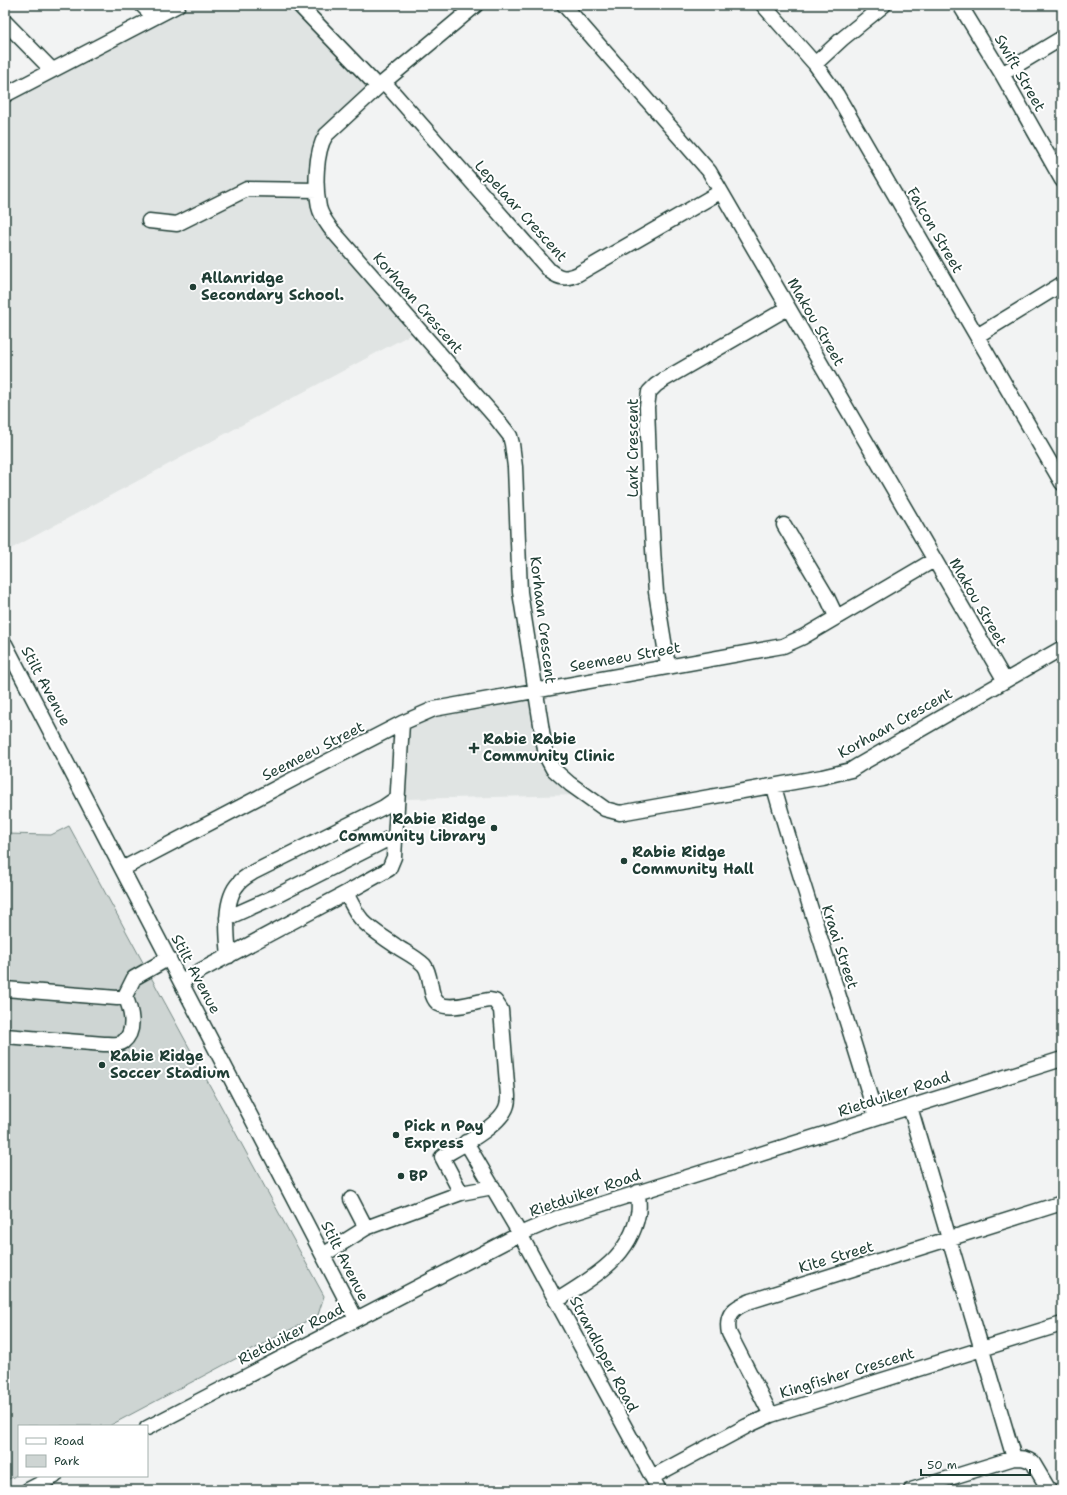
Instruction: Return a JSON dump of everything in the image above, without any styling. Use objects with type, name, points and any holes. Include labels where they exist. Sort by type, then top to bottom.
[{"type":"street","points":[[142,5],[154,17]]},
{"type":"street","points":[[5,95],[178,5]]},
{"type":"street","name":"Korhaan Crescent","points":[[476,5],[381,84],[332,128],[324,139],[318,165],[317,190],[319,208],[323,218],[331,229],[510,436],[515,467],[520,592],[535,690],[549,763],[560,776],[605,809],[614,812],[627,812],[774,787],[850,770],[1062,648]]},
{"type":"street","name":"Makou Street","points":[[564,5],[709,171],[1005,681]]},
{"type":"street","name":"Falcon Street","points":[[763,5],[815,64],[842,103],[1062,483]]},
{"type":"street","points":[[815,64],[842,39],[884,5]]},
{"type":"street","name":"Swift Street","points":[[960,5],[1002,74],[1062,180]]},
{"type":"street","name":"Lepelaar Crescent","points":[[303,6],[381,84],[550,271],[561,278],[571,277],[578,274],[720,192]]},
{"type":"street","points":[[5,22],[52,70]]},
{"type":"street","points":[[1002,74],[1062,38]]},
{"type":"street","points":[[150,221],[177,224],[247,189],[317,190]]},
{"type":"street","points":[[977,336],[1062,284]]},
{"type":"street","name":"Lark Crescent","points":[[668,666],[656,592],[654,566],[650,506],[647,407],[649,392],[665,379],[788,308]]},
{"type":"street","points":[[784,525],[827,597],[836,616]]},
{"type":"street","name":"Seemeeu Street","points":[[122,869],[402,723],[434,709],[783,646],[803,637],[836,616],[934,560]]},
{"type":"street","name":"Stilt Avenue","points":[[5,644],[356,1319]]},
{"type":"street","points":[[181,982],[389,869],[394,857],[396,835],[402,723]]},
{"type":"street","name":"Kraai Street","points":[[774,787],[794,860],[876,1117]]},
{"type":"street","points":[[229,956],[228,918],[232,893],[239,882],[246,877],[384,807],[397,798]]},
{"type":"street","points":[[228,918],[274,897],[396,835]]},
{"type":"street","points":[[346,893],[365,922],[395,945],[418,960],[427,969],[434,999],[440,1004],[447,1006],[462,1006],[490,1000],[495,1002],[501,1010],[508,1096],[507,1106],[496,1121],[466,1142],[442,1156],[462,1193]]},
{"type":"street","points":[[5,989],[117,998],[125,996],[134,978],[169,958]]},
{"type":"street","points":[[5,1036],[104,1044],[123,1042],[129,1034],[132,1022],[130,1007],[125,996]]},
{"type":"street","name":"Rietduiker Road","points":[[148,1427],[520,1234],[557,1218],[1062,1059]]},
{"type":"street","points":[[910,1107],[1014,1458]]},
{"type":"street","name":"Strandloper Road","points":[[466,1142],[520,1234],[659,1490]]},
{"type":"street","points":[[323,1255],[366,1228],[462,1193],[493,1187]]},
{"type":"street","points":[[556,1301],[593,1278],[618,1256],[632,1235],[639,1213],[638,1192]]},
{"type":"street","points":[[351,1199],[366,1228]]},
{"type":"street","name":"Kite Street","points":[[771,1414],[728,1333],[728,1323],[733,1310],[750,1301],[1062,1203]]},
{"type":"street","name":"Kingfisher Crescent","points":[[652,1477],[771,1414],[1062,1324]]},
{"type":"street","points":[[911,1490],[1014,1458],[1025,1458],[1033,1463],[1049,1490]]},
{"type":"street","points":[[28,1490],[53,1477]]},
{"type":"shaded area","name":"Allanridge Secondary School.","points":[[171,5],[298,5],[378,87],[322,143],[323,218],[419,330],[5,552],[5,92]]},
{"type":"shaded area","name":"Rabie Rabie Community Clinic","points":[[532,696],[546,769],[580,795],[405,799],[407,727],[438,713]]},
{"type":"green space","name":"Rabie Ridge Soccer Stadium","points":[[69,826],[324,1296],[318,1315],[111,1425],[18,1425],[18,1474],[5,1481],[5,834],[51,835]]},
{"type":"place","name":"Allanridge Secondary School.","points":[[193,287]]},
{"type":"place","name":"Rabie Rabie Community Clinic","points":[[474,748]]},
{"type":"place","name":"Rabie Ridge Community Library","points":[[494,828]]},
{"type":"place","name":"Rabie Ridge Community Hall","points":[[624,861]]},
{"type":"place","name":"Rabie Ridge Soccer Stadium","points":[[102,1065]]},
{"type":"place","name":"Pick n Pay Express","points":[[396,1135]]},
{"type":"place","name":"BP","points":[[401,1176]]}]
